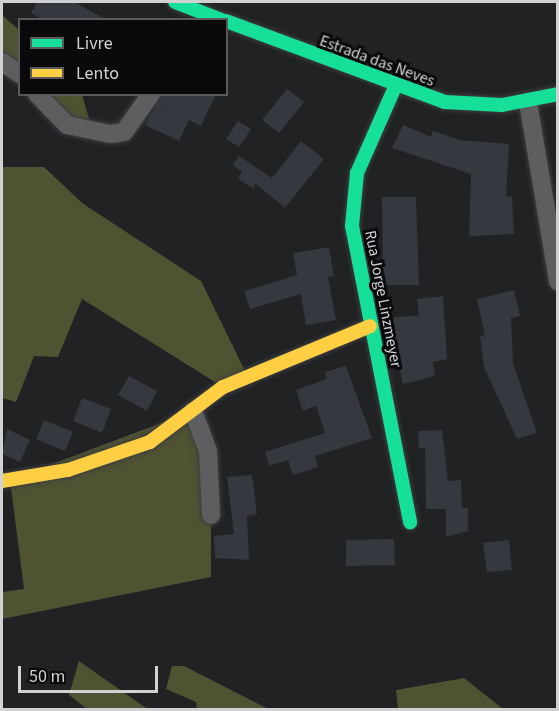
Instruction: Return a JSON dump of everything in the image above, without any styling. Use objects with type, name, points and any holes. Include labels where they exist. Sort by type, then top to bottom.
[{"type":"street","points":[[175,2],[200,16]]},
{"type":"street","name":"Estrada das Neves","points":[[228,22],[395,87],[475,105],[528,102],[558,94]]},
{"type":"street","points":[[2,62],[18,73]]},
{"type":"street","name":"Rua Jorge Linzmeyer","points":[[395,87],[363,154],[353,199],[354,248],[410,522]]},
{"type":"street","points":[[39,96],[67,125],[110,134],[124,132],[150,96]]},
{"type":"street","points":[[528,102],[558,282]]},
{"type":"street","points":[[2,481],[68,470],[116,456],[165,435],[193,411],[247,375],[370,326]]},
{"type":"street","points":[[193,411],[208,451],[212,515]]},
{"type":"green space","points":[[2,15],[18,29],[18,73],[2,62]]},
{"type":"green space","points":[[39,96],[82,96],[93,132]]},
{"type":"green space","points":[[2,167],[44,167],[82,203],[201,281],[247,375],[223,387],[82,299],[58,357],[34,356],[16,402],[2,398]]},
{"type":"green space","points":[[193,411],[211,506],[211,577],[2,619],[2,592],[24,589],[10,480]]},
{"type":"green space","points":[[79,661],[146,709],[87,709],[69,695]]},
{"type":"green space","points":[[172,666],[184,666],[268,709],[197,709],[196,702],[166,689]]},
{"type":"green space","points":[[464,678],[503,709],[398,709],[396,690]]},
{"type":"building","points":[[37,2],[74,2],[103,18],[40,18],[31,13]]},
{"type":"building","points":[[287,89],[304,102],[279,133],[262,120]]},
{"type":"building","points":[[161,96],[215,96],[201,126],[189,120],[179,141],[145,125]]},
{"type":"building","points":[[238,121],[251,129],[239,147],[226,139]]},
{"type":"building","points":[[403,125],[431,137],[433,131],[460,140],[509,144],[506,197],[512,196],[514,234],[469,236],[471,174],[392,148]]},
{"type":"building","points":[[301,141],[324,159],[285,208],[255,183],[254,189],[238,179],[242,172],[233,165],[239,156],[272,178]]},
{"type":"building","points":[[382,197],[416,197],[419,285],[383,285]]},
{"type":"building","points":[[329,247],[334,276],[328,277],[336,320],[306,325],[301,294],[250,309],[244,291],[297,275],[293,253]]},
{"type":"building","points":[[514,290],[520,316],[511,318],[513,363],[537,433],[517,439],[484,367],[480,336],[485,335],[477,299]]},
{"type":"building","points":[[443,296],[447,359],[433,362],[435,376],[403,384],[389,318],[419,315],[417,299]]},
{"type":"building","points":[[346,366],[372,438],[315,456],[318,467],[293,475],[288,460],[269,466],[265,452],[325,433],[316,406],[303,411],[296,390],[327,379],[325,372]]},
{"type":"building","points":[[129,376],[157,391],[147,411],[118,395]]},
{"type":"building","points":[[82,398],[111,409],[102,433],[73,421]]},
{"type":"building","points":[[44,420],[73,432],[65,451],[36,439]]},
{"type":"building","points":[[7,429],[30,440],[20,462],[2,454]]},
{"type":"building","points":[[442,430],[448,481],[461,480],[462,508],[468,508],[468,531],[446,537],[446,509],[426,509],[425,448],[419,448],[418,431]]},
{"type":"building","points":[[252,475],[257,514],[247,516],[249,560],[215,558],[214,536],[234,534],[227,477]]},
{"type":"building","points":[[394,539],[395,565],[346,566],[346,540]]},
{"type":"building","points":[[509,540],[512,570],[487,572],[483,543]]},
{"type":"traffic: fast","points":[[175,2],[217,18]]},
{"type":"traffic: fast","points":[[228,22],[445,102],[502,105],[558,94]]},
{"type":"traffic: fast","points":[[395,87],[357,173],[352,226],[410,522]]},
{"type":"traffic: slow","points":[[2,481],[68,470],[150,442],[223,387],[370,326]]}]
